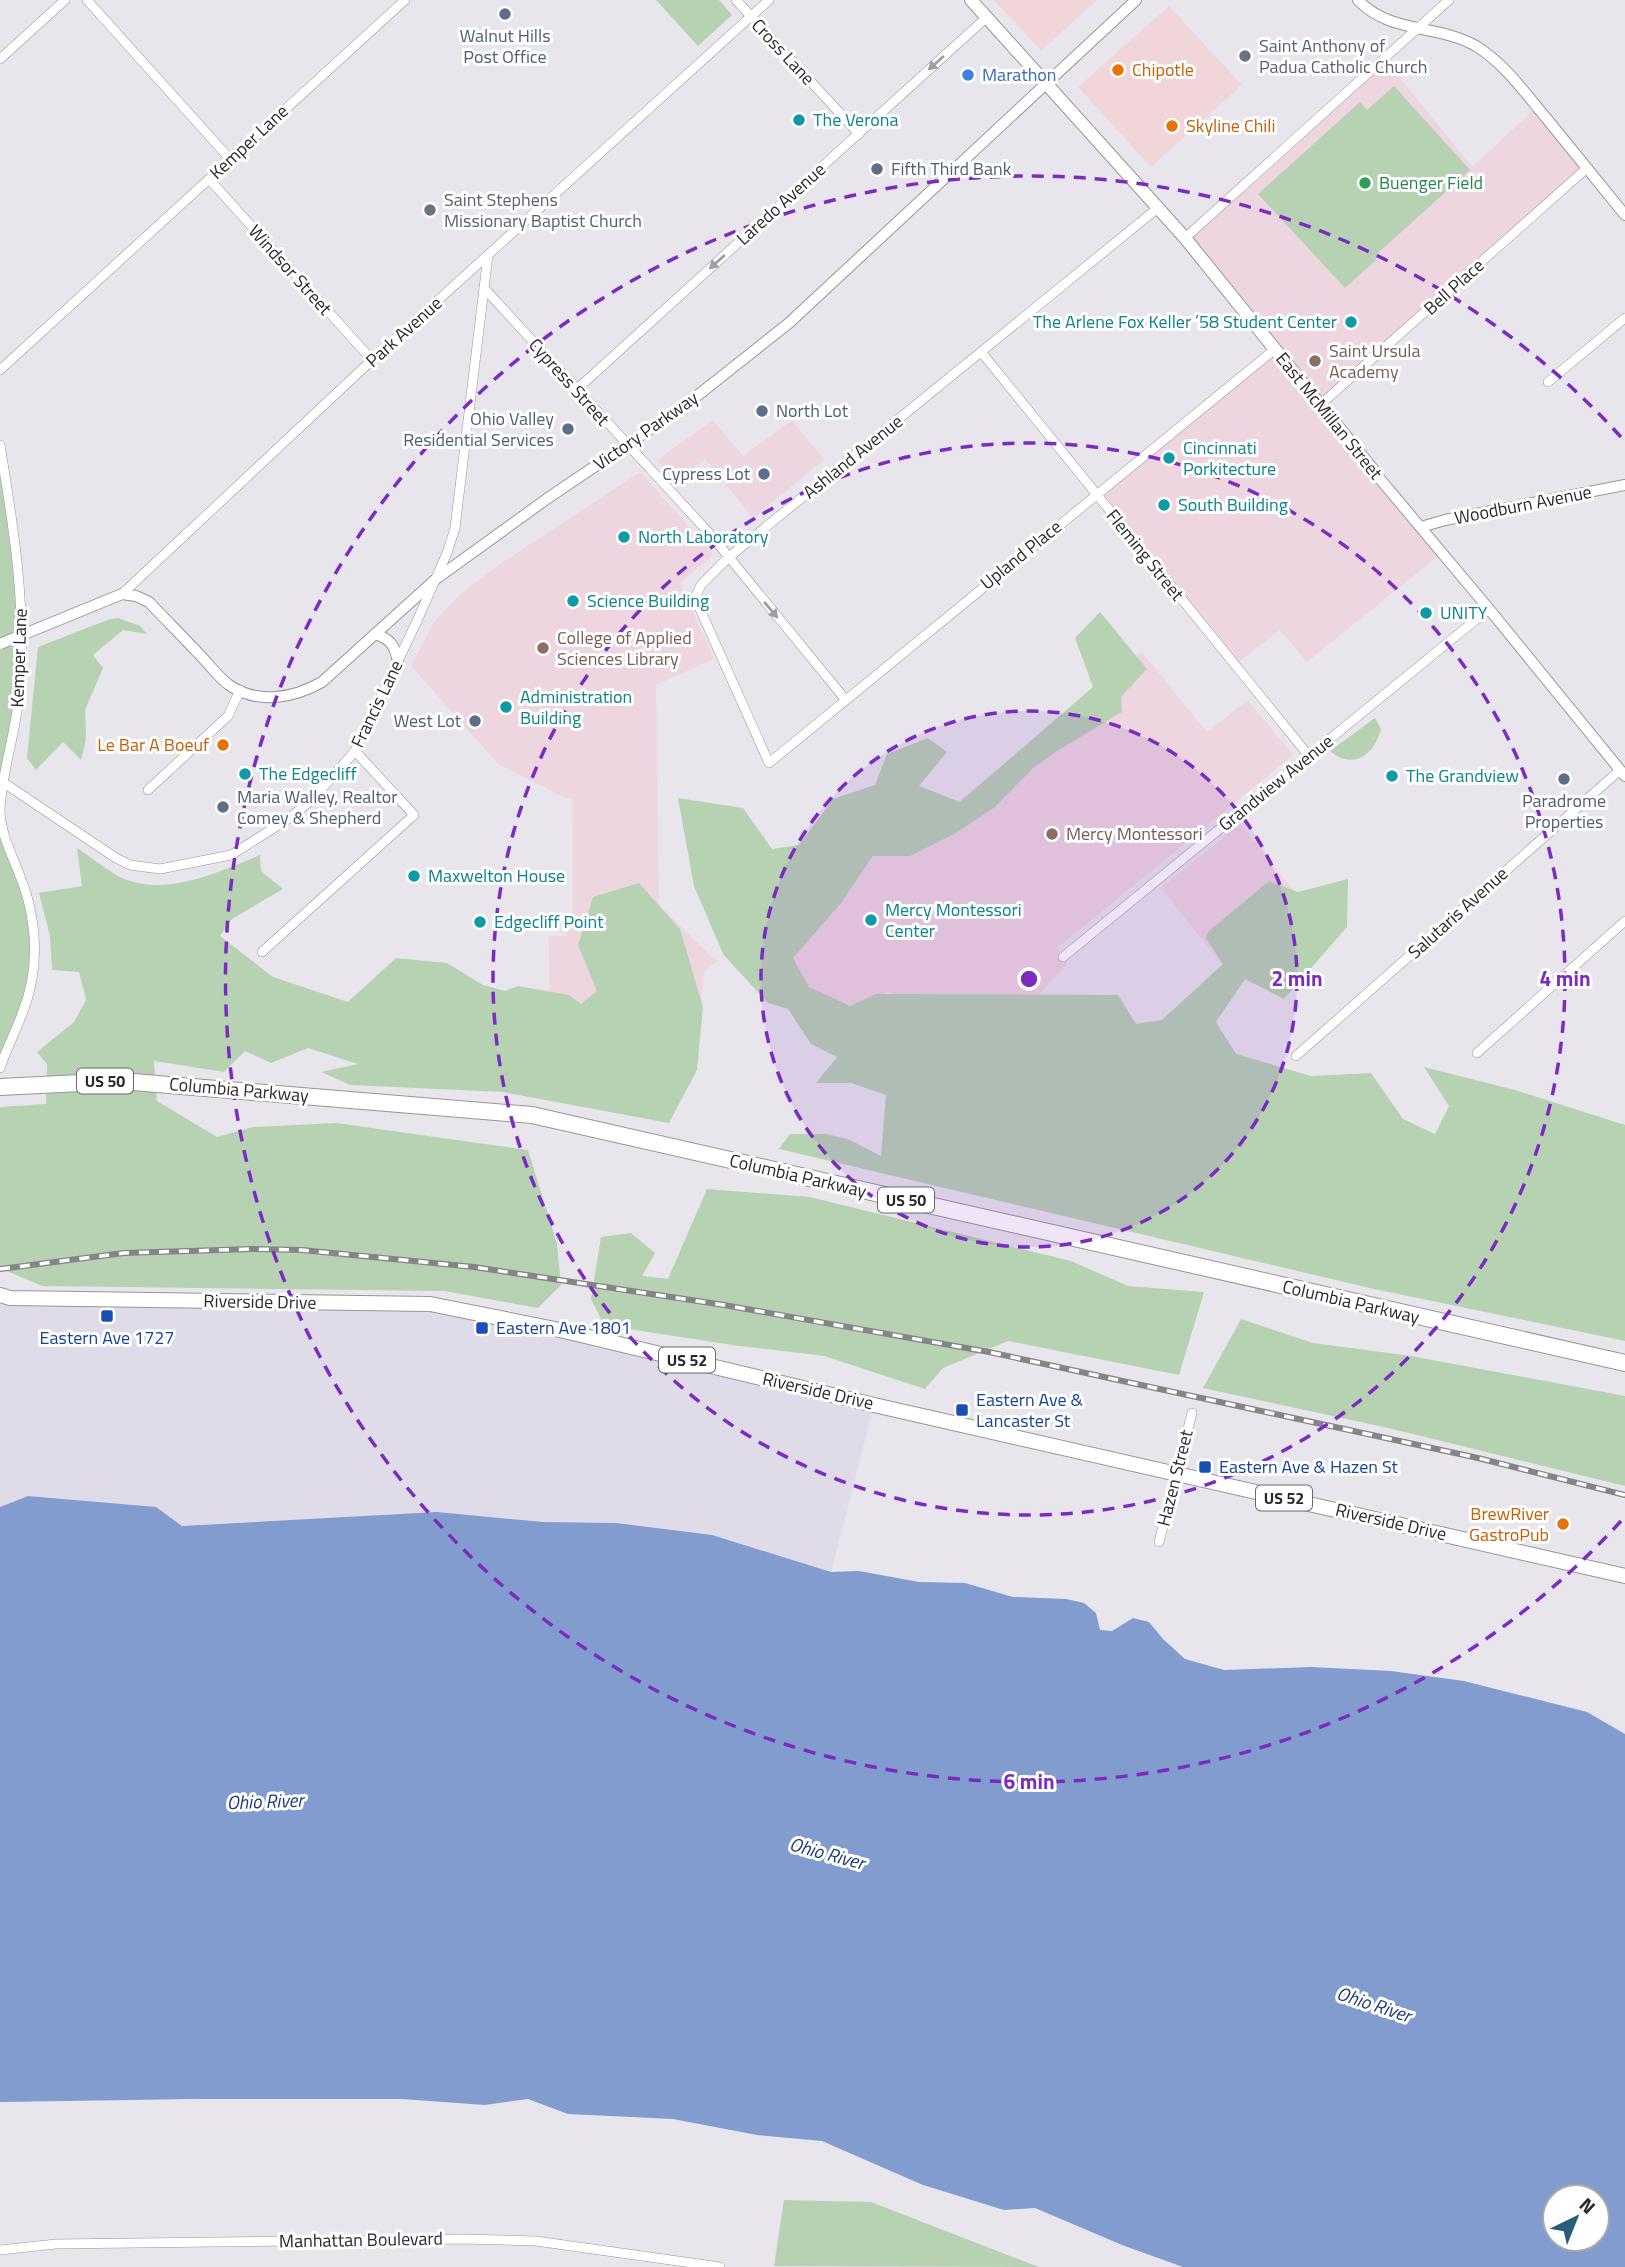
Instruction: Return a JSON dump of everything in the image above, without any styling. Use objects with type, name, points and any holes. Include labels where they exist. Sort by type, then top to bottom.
[{"type":"highway","name":"Columbia Parkway","points":[[0,1087],[121,1081],[180,1084],[531,1115],[1625,1363]]},
{"type":"main road","name":"East McMillan Street","points":[[971,0],[1159,207],[1375,473]]},
{"type":"main road","name":"Riverside Drive","points":[[0,1295],[10,1298],[430,1304],[572,1333],[1625,1576]]},
{"type":"street","points":[[0,59],[65,0]]},
{"type":"street","points":[[87,0],[230,159]]},
{"type":"street","name":"Kemper Lane","points":[[0,370],[405,0]]},
{"type":"street","name":"Cross Lane","points":[[736,0],[859,134]]},
{"type":"street","name":"Park Avenue","points":[[0,644],[122,594],[372,360],[769,0]]},
{"type":"street","name":"Victory Parkway","points":[[122,594],[149,602],[228,684],[240,691],[262,697],[278,697],[309,690],[322,682],[436,579],[732,369],[789,323],[1136,0]]},
{"type":"street","points":[[1358,0],[1392,23],[1454,36],[1487,53],[1513,79],[1625,215]]},
{"type":"street","points":[[1185,238],[1449,0]]},
{"type":"street","name":"Laredo Avenue","points":[[576,390],[987,17]]},
{"type":"street","name":"Bell Place","points":[[1320,405],[1587,168]]},
{"type":"street","name":"Windsor Street","points":[[209,179],[372,360]]},
{"type":"street","name":"Ashland Avenue","points":[[769,763],[695,598],[701,585],[729,557],[1159,207]]},
{"type":"street","name":"Francis Lane","points":[[4,783],[116,858],[145,868],[160,869],[231,855],[288,819],[335,776],[355,751],[436,579],[455,528],[488,255]]},
{"type":"street","name":"Cypress Street","points":[[484,288],[729,557],[845,699]]},
{"type":"street","points":[[1548,382],[1625,318]]},
{"type":"street","name":"Upland Place","points":[[769,763],[1275,349]]},
{"type":"street","name":"Fleming Street","points":[[982,353],[1309,756]]},
{"type":"street","name":"Kemper Lane","points":[[0,446],[16,544],[22,632],[19,695],[0,809],[1,827],[25,889],[36,945],[31,989],[0,1068]]},
{"type":"street","name":"East McMillan Street","points":[[1375,473],[1623,773]]},
{"type":"street","name":"Woodburn Avenue","points":[[1420,527],[1625,485]]},
{"type":"street","name":"Grandview Avenue","points":[[1063,957],[1489,609]]},
{"type":"street","points":[[375,634],[386,637],[394,645],[398,662]]},
{"type":"street","points":[[148,790],[228,716],[240,691]]},
{"type":"street","points":[[262,952],[414,815],[355,751]]},
{"type":"street","name":"Salutaris Avenue","points":[[1296,1056],[1623,773]]},
{"type":"street","points":[[1477,1053],[1625,921]]},
{"type":"street","name":"Hazen Street","points":[[1159,1542],[1192,1413]]},
{"type":"street","name":"Manhattan Boulevard","points":[[0,2250],[69,2244],[464,2239],[536,2241],[720,2267]]},
{"type":"shaded area","points":[[994,0],[1097,0],[1041,51]]},
{"type":"shaded area","points":[[1169,6],[1242,85],[1151,167],[1078,87]]},
{"type":"shaded area","name":"Saint Ursula Academy","points":[[1384,58],[1472,167],[1537,107],[1587,168],[1321,405],[1442,553],[1307,662],[1280,630],[1235,665],[1095,495],[1275,350],[1185,238]]},
{"type":"shaded area","name":"Cypress Lot","points":[[713,420],[743,456],[792,420],[824,460],[753,518],[705,459],[676,482],[657,460]]},
{"type":"shaded area","points":[[640,472],[714,555],[680,583],[714,659],[656,685],[659,905],[713,958],[719,960],[704,971],[695,1075],[667,1069],[550,1094],[549,936],[567,936],[567,932],[573,929],[572,799],[498,764],[411,666],[434,622],[459,595],[500,564]]},
{"type":"shaded area","name":"Mercy Montessori","points":[[1141,651],[1207,732],[1248,700],[1293,755],[1057,948],[1068,963],[992,1044],[886,991],[884,1001],[842,1013],[801,985],[756,932],[945,812]]},
{"type":"shaded area","name":"Mercy Montessori","points":[[1240,824],[1304,903],[1225,968],[1161,888]]},
{"type":"shaded area","points":[[0,1295],[430,1304],[874,1405],[831,1572],[793,1561],[616,1523],[543,1522],[437,1512],[182,1526],[156,1507],[28,1496],[0,1507]]},
{"type":"green space","points":[[656,0],[719,0],[732,15],[698,46]]},
{"type":"green space","name":"Buenger Field","points":[[1394,86],[1470,170],[1379,252],[1375,261],[1345,288],[1258,194],[1360,102],[1367,110]]},
{"type":"green space","points":[[0,445],[16,544],[22,653],[0,809]]},
{"type":"green space","points":[[1100,612],[1147,669],[1121,697],[1122,712],[1032,769],[995,807],[956,833],[910,856],[873,856],[841,903],[793,958],[809,987],[850,1006],[876,994],[1118,995],[1136,1024],[1162,1020],[1223,964],[1206,938],[1209,931],[1269,881],[1298,892],[1348,879],[1347,927],[1284,999],[1245,979],[1216,1022],[1236,1054],[1311,1076],[1371,1073],[1403,1119],[1435,1134],[1449,1106],[1424,1067],[1515,1090],[1625,1125],[1625,1341],[1374,1289],[779,1149],[790,1134],[826,1134],[848,1139],[881,1156],[886,1095],[851,1083],[816,1083],[837,1057],[811,1044],[788,1009],[768,1003],[723,954],[694,886],[678,798],[743,808],[772,849],[799,845],[833,799],[875,785],[887,754],[928,738],[947,752],[919,786],[960,802],[1093,687],[1075,638]]},
{"type":"green space","points":[[118,618],[140,626],[147,634],[123,630],[93,655],[103,668],[85,710],[86,739],[81,760],[63,742],[36,770],[27,758],[38,647]]},
{"type":"green space","points":[[1375,718],[1381,729],[1378,738],[1362,757],[1347,760],[1330,751]]},
{"type":"green space","points":[[0,809],[28,899],[34,966],[0,1068]]},
{"type":"green space","points":[[77,848],[118,876],[153,885],[171,884],[209,875],[260,855],[261,871],[283,889],[232,919],[220,936],[273,977],[348,1002],[396,958],[447,963],[483,985],[505,991],[518,986],[569,995],[581,1004],[597,991],[578,945],[593,897],[639,883],[680,929],[703,1007],[697,1070],[669,1123],[503,1092],[350,1085],[321,1072],[358,1064],[308,1048],[271,1063],[245,1051],[224,1072],[154,1061],[157,1101],[217,1137],[253,1127],[336,1123],[528,1150],[557,1244],[561,1285],[538,1308],[445,1291],[42,1286],[0,1268],[0,1107],[46,1104],[47,1064],[37,1052],[74,1022],[86,1000],[79,972],[52,970],[50,936],[39,893],[82,886]]},
{"type":"green space","points":[[707,1189],[810,1197],[1071,1261],[1128,1286],[1204,1292],[1179,1375],[1008,1341],[943,1368],[925,1389],[824,1356],[604,1325],[591,1299],[601,1237],[631,1233],[655,1253],[642,1276],[668,1279]]},
{"type":"green space","points":[[1241,1319],[1313,1343],[1411,1356],[1625,1396],[1625,1486],[1388,1428],[1203,1388]]},
{"type":"green space","points":[[784,2200],[871,2202],[1039,2267],[774,2266]]},
{"type":"water","name":"Ohio River","points":[[28,1496],[156,1507],[182,1526],[437,1512],[543,1522],[616,1523],[712,1535],[831,1572],[859,1571],[919,1582],[965,1583],[1013,1597],[1066,1599],[1084,1603],[1096,1613],[1100,1630],[1112,1631],[1133,1618],[1149,1622],[1185,1659],[1224,1670],[1311,1667],[1391,1671],[1464,1681],[1587,1712],[1625,1734],[1625,2267],[1183,2267],[1122,2245],[1035,2208],[1004,2210],[923,2185],[822,2141],[757,2135],[673,2119],[568,2114],[528,2099],[485,2105],[402,2099],[0,2102],[0,1507]]},
{"type":"railway","points":[[0,1269],[124,1253],[252,1249],[302,1250],[474,1267],[724,1305],[989,1352],[1478,1458],[1625,1495]]},
{"type":"place","name":"Walnut Hills Post Office","points":[[505,14]]},
{"type":"place","name":"Saint Anthony of Padua Catholic Church","points":[[1245,56]]},
{"type":"place","name":"Chipotle","points":[[1118,70]]},
{"type":"place","name":"Marathon","points":[[968,75]]},
{"type":"place","name":"The Verona","points":[[799,120]]},
{"type":"place","name":"Skyline Chili","points":[[1172,126]]},
{"type":"place","name":"Fifth Third Bank","points":[[877,169]]},
{"type":"place","name":"Buenger Field","points":[[1365,183]]},
{"type":"place","name":"Saint Stephens Missionary Baptist Church","points":[[430,210]]},
{"type":"place","name":"The Arlene Fox Keller ’58 Student Center","points":[[1351,322]]},
{"type":"place","name":"Saint Ursula Academy","points":[[1315,361]]},
{"type":"place","name":"North Lot","points":[[762,411]]},
{"type":"place","name":"Ohio Valley Residential Services","points":[[568,429]]},
{"type":"place","name":"Cincinnati Porkitecture","points":[[1169,458]]},
{"type":"place","name":"Cypress Lot","points":[[764,474]]},
{"type":"place","name":"South Building","points":[[1164,505]]},
{"type":"place","name":"North Laboratory","points":[[624,537]]},
{"type":"place","name":"Science Building","points":[[573,601]]},
{"type":"place","name":"UNITY","points":[[1426,613]]},
{"type":"place","name":"College of Applied Sciences Library","points":[[543,648]]},
{"type":"place","name":"Administration Building","points":[[506,707]]},
{"type":"place","name":"West Lot","points":[[475,721]]},
{"type":"place","name":"Le Bar A Boeuf","points":[[223,745]]},
{"type":"place","name":"The Edgecliff","points":[[245,774]]},
{"type":"place","name":"The Grandview","points":[[1392,776]]},
{"type":"place","name":"Paradrome Properties","points":[[1564,779]]},
{"type":"place","name":"Maria Walley, Realtor Comey & Shepherd","points":[[223,807]]},
{"type":"place","name":"Mercy Montessori","points":[[1052,834]]},
{"type":"place","name":"Maxwelton House","points":[[414,876]]},
{"type":"place","name":"Mercy Montessori Center","points":[[871,920]]},
{"type":"place","name":"Edgecliff Point","points":[[480,922]]},
{"type":"place","name":"Eastern Ave 1727","points":[[107,1316]]},
{"type":"place","name":"Eastern Ave 1801","points":[[482,1328]]},
{"type":"place","name":"Eastern Ave & Lancaster St","points":[[962,1410]]},
{"type":"place","name":"Eastern Ave & Hazen St","points":[[1205,1467]]},
{"type":"place","name":"BrewRiver GastroPub","points":[[1563,1524]]}]
